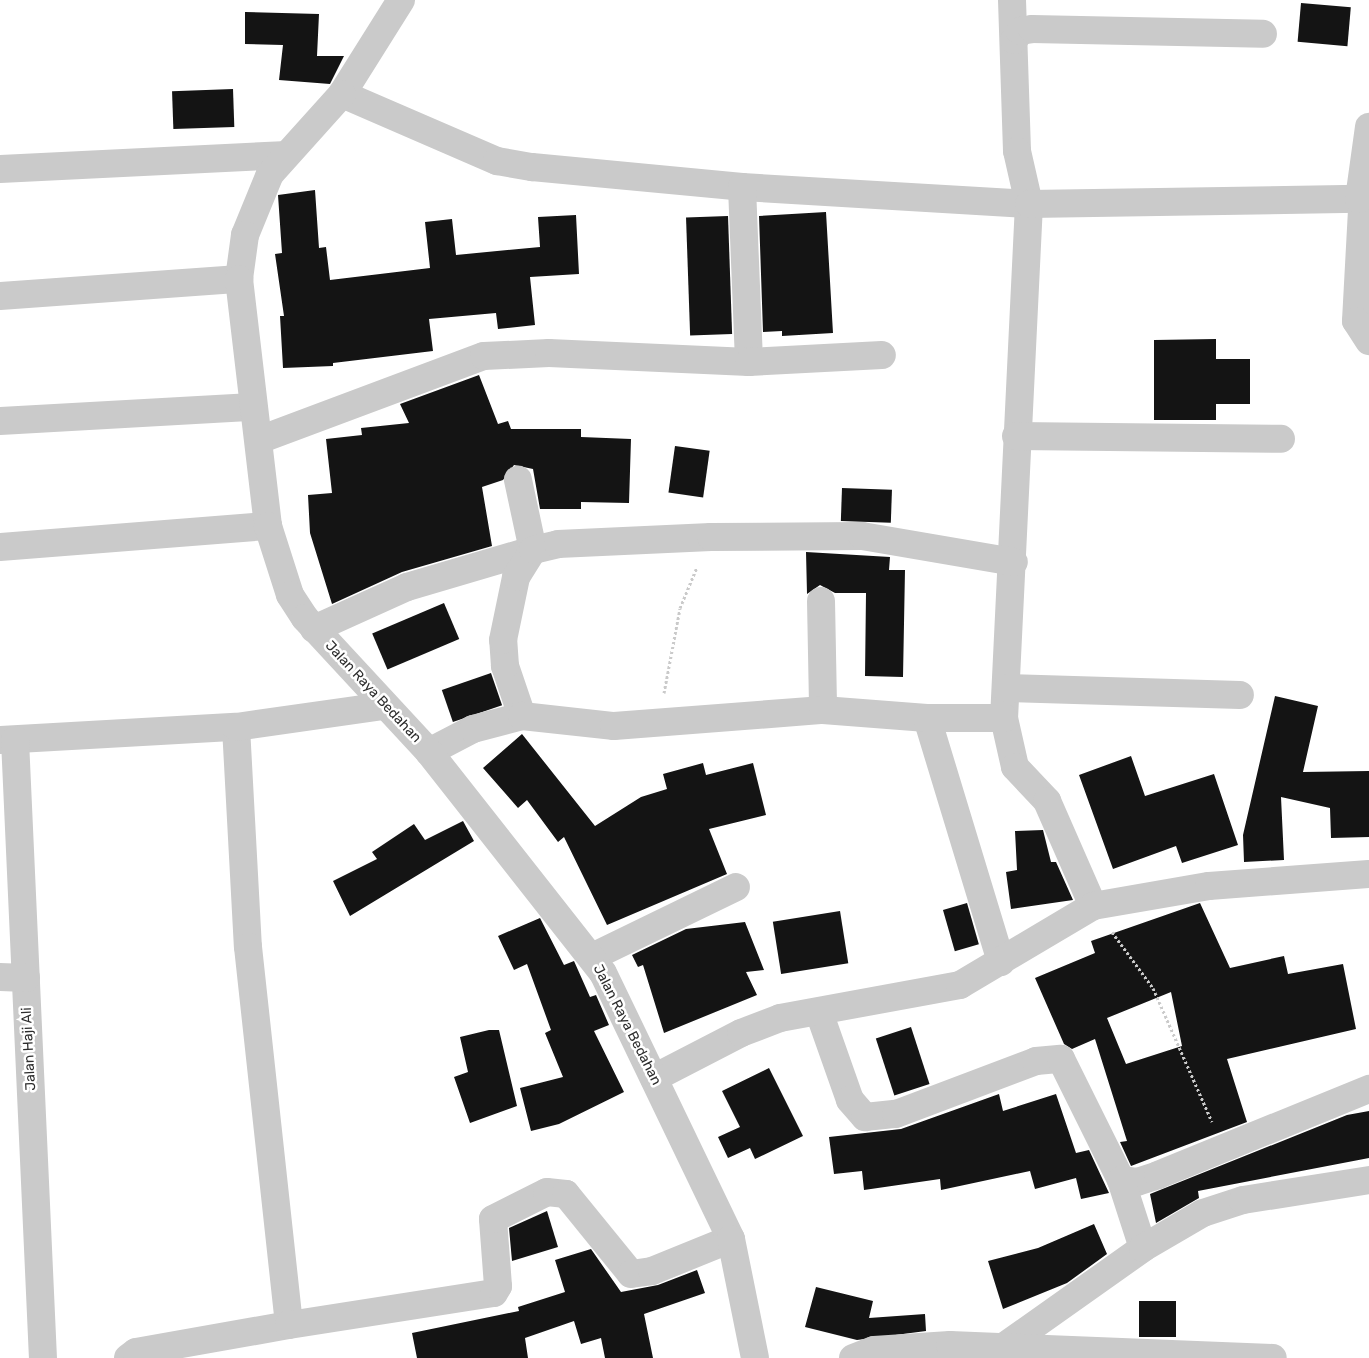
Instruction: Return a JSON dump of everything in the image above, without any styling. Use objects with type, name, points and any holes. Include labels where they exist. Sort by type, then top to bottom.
[{"type":"street","name":"Jalan Raya Bedahan","points":[[401,0],[342,94],[282,155],[251,214],[239,279],[268,526],[290,595],[314,629],[384,706],[430,752],[592,957],[654,1078],[731,1239],[755,1358]]},
{"type":"street","points":[[1012,0],[1017,152],[1029,204],[1016,436],[1014,562],[1004,718],[1015,767],[1047,801],[1093,906]]},
{"type":"street","points":[[1014,40],[1020,31],[1032,29],[1263,34]]},
{"type":"street","points":[[342,94],[497,161],[742,187],[1029,204],[1359,199]]},
{"type":"street","points":[[1369,127],[1359,199],[1362,210],[1356,321],[1369,341]]},
{"type":"street","points":[[0,169],[282,155]]},
{"type":"street","points":[[742,187],[749,362]]},
{"type":"street","points":[[0,296],[239,279]]},
{"type":"street","points":[[259,440],[484,356],[549,353],[749,362],[882,355]]},
{"type":"street","points":[[0,421],[253,406]]},
{"type":"street","points":[[1016,436],[1281,439]]},
{"type":"street","points":[[518,480],[533,550],[516,577],[503,640],[505,666],[522,716]]},
{"type":"street","points":[[0,546],[268,526]]},
{"type":"street","points":[[314,629],[407,587],[558,544],[711,537],[862,536],[1014,562]]},
{"type":"street","points":[[821,601],[823,710]]},
{"type":"street","points":[[1006,688],[1240,695]]},
{"type":"street","points":[[8,740],[236,727],[384,706]]},
{"type":"street","points":[[430,752],[473,728],[522,716],[614,726],[823,710],[927,718],[1004,718]]},
{"type":"street","points":[[927,718],[1001,962]]},
{"type":"street","points":[[236,727],[248,947],[289,1324]]},
{"type":"street","name":"Jalan Haji Ali","points":[[8,740],[13,977],[43,1358]]},
{"type":"street","points":[[654,1078],[741,1033],[780,1018],[960,985],[1093,906],[1208,886],[1369,874]]},
{"type":"street","points":[[592,957],[736,887]]},
{"type":"street","points":[[819,1012],[850,1100],[866,1117],[896,1114],[1036,1061],[1061,1059],[1121,1180],[1142,1248]]},
{"type":"street","points":[[1121,1180],[1137,1182],[1158,1175],[1220,1146],[1369,1089]]},
{"type":"street","points":[[1002,1348],[1142,1248],[1203,1214],[1243,1200],[1369,1180]]},
{"type":"street","points":[[128,1358],[136,1352],[289,1324],[494,1293],[498,1286],[493,1219],[547,1192],[566,1194],[631,1274],[652,1271],[731,1239]]},
{"type":"street","points":[[852,1358],[874,1350],[912,1346],[1273,1358]]},
{"type":"path","points":[[658,724],[680,608],[711,537]]},
{"type":"path","points":[[1093,906],[1153,988],[1220,1146]]},
{"type":"building","points":[[1301,3],[1351,7],[1347,46],[1298,42]]},
{"type":"building","points":[[245,12],[319,14],[317,56],[344,56],[330,84],[279,80],[283,45],[245,44]]},
{"type":"building","points":[[233,89],[234,127],[173,129],[172,91]]},
{"type":"building","points":[[315,190],[319,248],[326,247],[330,280],[430,268],[425,222],[452,219],[456,255],[540,247],[538,217],[576,215],[579,274],[530,277],[535,325],[498,329],[496,313],[429,319],[433,351],[333,363],[333,366],[283,368],[280,316],[284,316],[275,254],[282,253],[278,195]]},
{"type":"building","points":[[826,212],[833,333],[782,336],[782,331],[763,332],[759,216]]},
{"type":"building","points":[[728,216],[732,334],[690,335],[686,217]]},
{"type":"building","points":[[1216,339],[1216,359],[1250,359],[1250,404],[1216,404],[1216,420],[1154,420],[1154,340]]},
{"type":"building","points":[[479,375],[498,424],[508,421],[511,429],[581,429],[581,437],[631,439],[629,503],[581,502],[581,509],[540,509],[533,469],[514,465],[503,480],[482,487],[492,546],[402,572],[332,604],[310,533],[308,495],[332,493],[326,439],[362,435],[361,428],[409,423],[400,404]]},
{"type":"building","points":[[675,446],[710,451],[703,497],[668,493]]},
{"type":"building","points":[[842,488],[892,490],[891,523],[841,521]]},
{"type":"building","points":[[806,552],[890,557],[889,570],[905,570],[903,677],[865,676],[866,593],[835,593],[820,585],[807,594]]},
{"type":"building","points":[[444,603],[459,639],[387,669],[372,633]]},
{"type":"building","points":[[491,673],[502,705],[453,722],[442,690]]},
{"type":"building","points":[[1275,696],[1318,706],[1303,772],[1369,771],[1369,837],[1331,838],[1330,808],[1281,797],[1284,860],[1244,862],[1243,835]]},
{"type":"building","points":[[522,734],[595,826],[641,797],[667,789],[663,774],[703,763],[706,775],[753,763],[766,815],[709,829],[727,874],[607,925],[564,837],[558,842],[527,800],[518,808],[483,768]]},
{"type":"building","points":[[1131,756],[1145,796],[1214,774],[1238,845],[1182,863],[1176,846],[1113,869],[1079,775]]},
{"type":"building","points":[[463,821],[474,841],[350,916],[333,881],[377,859],[372,852],[414,824],[425,840]]},
{"type":"building","points":[[1043,830],[1051,862],[1056,862],[1073,900],[1011,909],[1006,872],[1017,870],[1015,831]]},
{"type":"building","points":[[967,903],[979,944],[955,951],[943,910]]},
{"type":"building","points":[[1200,903],[1230,968],[1284,956],[1288,974],[1343,964],[1356,1029],[1227,1059],[1247,1122],[1131,1166],[1120,1142],[1127,1141],[1095,1039],[1072,1049],[1064,1044],[1035,978],[1095,953],[1091,941]],"holes":[[[1171,992],[1182,1046],[1126,1064],[1107,1018]]]},
{"type":"building","points":[[840,911],[848,963],[781,974],[773,922]]},
{"type":"building","points":[[540,918],[564,965],[574,961],[590,997],[596,995],[609,1025],[594,1031],[624,1092],[559,1124],[531,1131],[520,1088],[563,1077],[545,1033],[551,1030],[527,964],[514,970],[498,936]]},
{"type":"building","points":[[745,922],[764,970],[746,972],[757,995],[664,1033],[643,965],[638,967],[632,955],[686,929]]},
{"type":"building","points":[[911,1027],[930,1084],[894,1095],[876,1038]]},
{"type":"building","points":[[489,1030],[499,1030],[517,1106],[470,1123],[454,1077],[468,1072],[460,1037]]},
{"type":"building","points":[[769,1068],[803,1136],[755,1159],[750,1148],[728,1158],[718,1137],[740,1127],[722,1091]]},
{"type":"building","points":[[999,1094],[1003,1111],[1056,1094],[1076,1153],[1089,1150],[1109,1193],[1081,1199],[1076,1178],[1035,1189],[1030,1171],[941,1190],[940,1179],[864,1190],[862,1171],[834,1174],[829,1137],[901,1129]]},
{"type":"building","points":[[1369,1111],[1369,1158],[1198,1191],[1199,1198],[1156,1223],[1150,1194],[1347,1115]]},
{"type":"building","points":[[547,1211],[558,1247],[512,1261],[509,1228]]},
{"type":"building","points":[[1094,1224],[1107,1254],[1067,1283],[1003,1309],[988,1261],[1038,1248]]},
{"type":"building","points":[[591,1249],[621,1292],[658,1285],[697,1270],[705,1293],[644,1314],[653,1358],[605,1358],[601,1338],[581,1344],[574,1321],[525,1338],[528,1358],[417,1358],[412,1333],[519,1311],[518,1307],[565,1292],[555,1260]]},
{"type":"building","points":[[816,1287],[873,1301],[869,1318],[925,1314],[926,1331],[857,1340],[805,1327]]},
{"type":"building","points":[[1139,1301],[1176,1301],[1176,1337],[1139,1337]]}]
